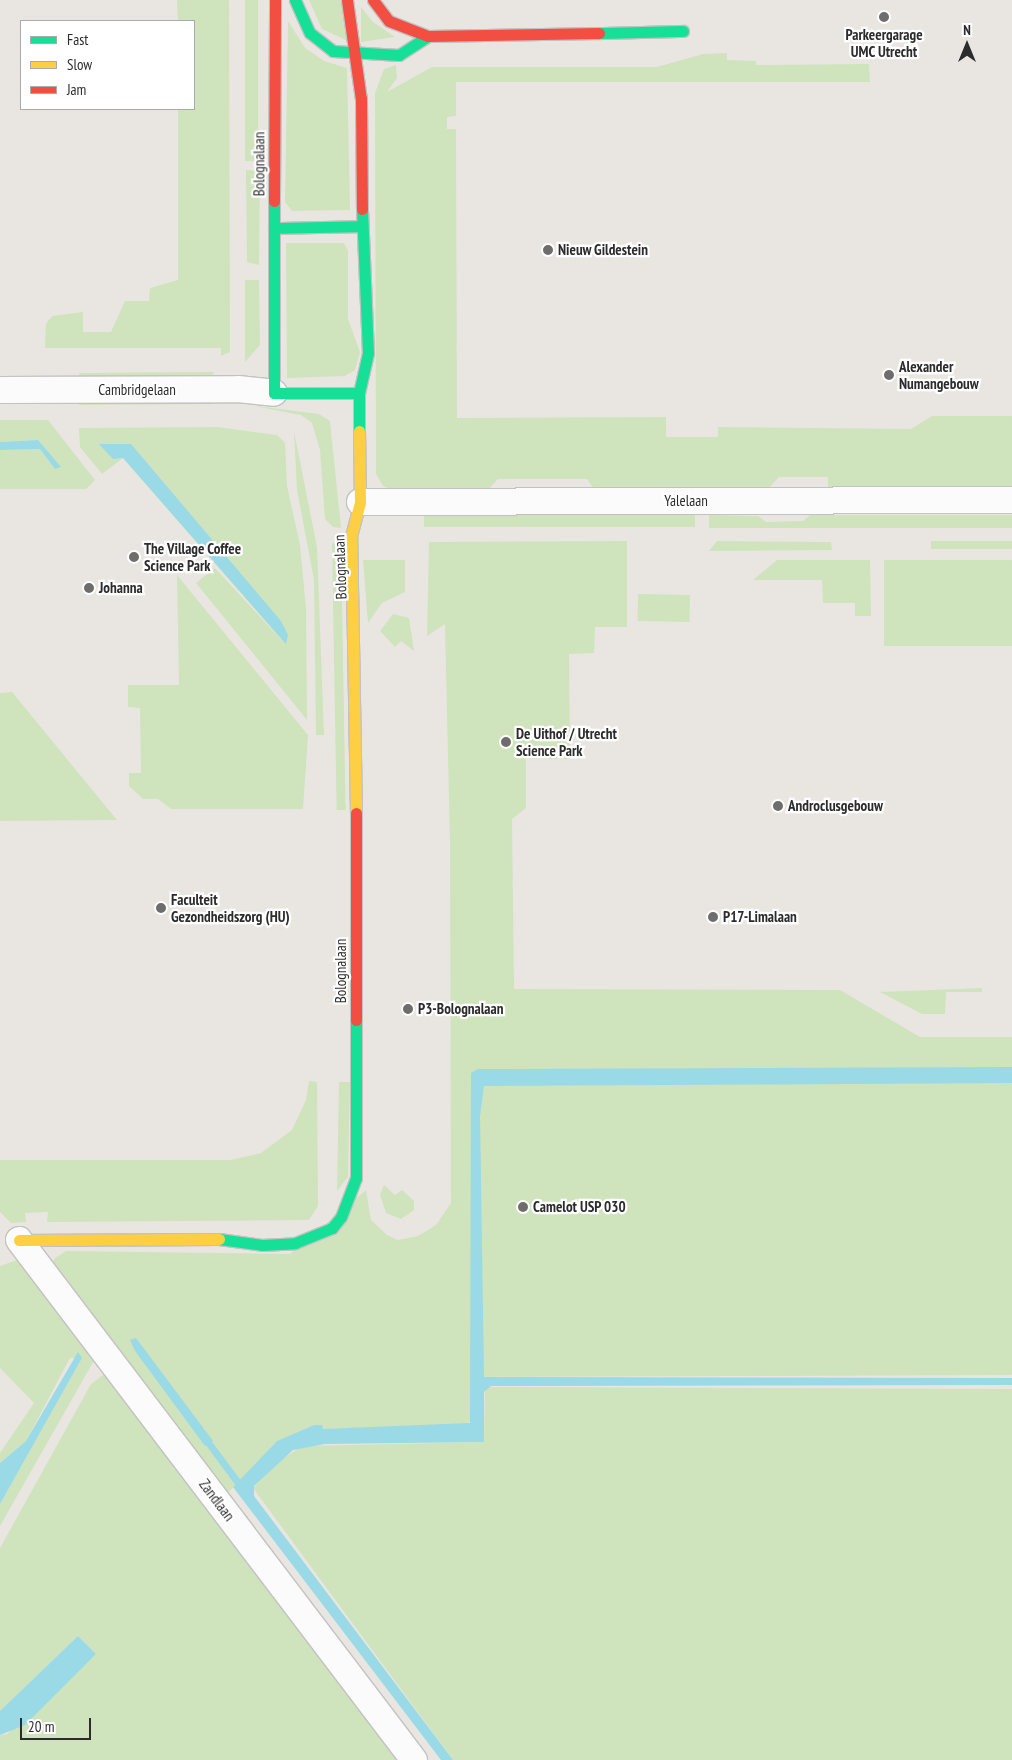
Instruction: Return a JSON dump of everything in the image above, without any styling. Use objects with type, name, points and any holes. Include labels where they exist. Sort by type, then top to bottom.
[{"type":"street","name":"Bolognalaan","points":[[274,394],[275,0]]},
{"type":"street","points":[[295,0],[310,33],[333,51],[399,55],[428,36]]},
{"type":"street","name":"Bolognalaan","points":[[19,1240],[222,1239],[262,1246],[295,1244],[332,1228],[350,1197],[356,1178],[355,574],[351,536],[360,502],[359,393],[368,353],[362,226],[361,99],[347,0]]},
{"type":"street","points":[[373,0],[389,21],[428,36],[683,31]]},
{"type":"street","points":[[361,99],[373,69],[384,54]]},
{"type":"street","points":[[274,228],[362,226]]},
{"type":"street","name":"Cambridgelaan","points":[[0,390],[238,389],[274,394]]},
{"type":"street","points":[[274,394],[359,393]]},
{"type":"street","name":"Yalelaan","points":[[360,502],[1012,500]]},
{"type":"street","name":"Zandlaan","points":[[19,1240],[414,1760]]},
{"type":"green space","points":[[177,0],[229,0],[230,352],[221,356],[221,348],[45,348],[46,324],[52,316],[83,312],[83,332],[111,332],[125,301],[149,301],[150,288],[178,280],[178,110],[195,110],[195,20],[178,20]]},
{"type":"green space","points":[[245,0],[258,0],[258,161],[245,161]]},
{"type":"green space","points":[[309,0],[342,0],[348,41],[322,29]]},
{"type":"green space","points":[[361,7],[373,22],[395,37],[361,42]]},
{"type":"green space","points":[[288,21],[305,48],[324,61],[347,68],[350,210],[292,211],[285,202]]},
{"type":"green space","points":[[727,53],[727,60],[756,61],[756,65],[869,64],[870,82],[456,82],[456,116],[447,117],[447,129],[456,129],[457,418],[666,417],[666,437],[718,437],[718,427],[911,429],[932,416],[1012,416],[1012,489],[828,490],[828,477],[779,477],[767,490],[596,492],[587,479],[498,479],[486,492],[396,492],[383,486],[376,474],[375,93],[384,69],[396,65],[397,78],[387,92],[432,67],[657,67],[703,54]]},
{"type":"green space","points":[[246,170],[260,171],[259,265],[247,262]]},
{"type":"green space","points":[[286,243],[344,243],[348,251],[348,319],[360,352],[355,370],[345,376],[287,378]]},
{"type":"green space","points":[[245,280],[259,280],[260,345],[245,362]]},
{"type":"green space","points":[[214,372],[212,377],[80,377],[79,373]]},
{"type":"green space","points":[[80,401],[212,401],[212,404],[79,405]]},
{"type":"green space","points":[[249,405],[319,414],[330,421],[341,528],[333,527],[325,519],[320,450],[312,423],[301,415]]},
{"type":"green space","points":[[0,420],[48,420],[95,480],[86,489],[0,489],[0,450],[40,449],[55,469],[38,440],[0,442]]},
{"type":"green space","points":[[217,427],[277,435],[285,443],[287,486],[300,545],[306,609],[307,720],[196,583],[215,568],[285,644],[123,458],[102,474],[80,447],[79,428]]},
{"type":"green space","points":[[294,431],[317,547],[324,735],[316,735],[314,580],[297,490]]},
{"type":"green space","points":[[424,514],[695,514],[695,527],[424,527]]},
{"type":"green space","points":[[709,515],[758,516],[766,522],[803,521],[810,515],[1012,515],[1012,528],[709,528]]},
{"type":"green space","points":[[627,541],[627,627],[595,627],[594,653],[569,654],[570,759],[526,759],[526,808],[512,819],[514,989],[840,990],[920,1037],[1012,1037],[1012,1375],[472,1377],[471,1420],[467,1425],[323,1429],[314,1425],[277,1441],[223,1498],[52,1269],[54,1259],[66,1251],[290,1254],[366,1190],[371,1220],[387,1235],[398,1240],[418,1236],[436,1225],[451,1203],[450,843],[445,624],[427,636],[429,542]]},
{"type":"green space","points":[[717,541],[831,542],[832,550],[709,551]]},
{"type":"green space","points":[[931,541],[1012,541],[1012,549],[931,549]]},
{"type":"green space","points":[[332,543],[341,543],[346,810],[337,810]]},
{"type":"green space","points":[[363,560],[405,560],[405,592],[382,603],[368,623]]},
{"type":"green space","points":[[777,560],[870,560],[871,616],[855,616],[855,603],[823,603],[822,580],[753,580]]},
{"type":"green space","points":[[884,560],[1012,560],[1012,646],[884,646]]},
{"type":"green space","points":[[177,575],[308,735],[303,809],[171,809],[158,799],[143,799],[129,786],[129,773],[141,773],[140,708],[128,707],[128,685],[179,685]]},
{"type":"green space","points":[[638,594],[690,595],[690,622],[638,621]]},
{"type":"green space","points":[[393,614],[409,618],[414,651],[401,641],[395,647],[380,631]]},
{"type":"green space","points":[[12,692],[117,820],[0,821],[0,693]]},
{"type":"green space","points":[[982,988],[982,992],[946,992],[945,1014],[922,1014],[880,992]]},
{"type":"green space","points":[[309,1081],[317,1082],[318,1206],[309,1220],[47,1222],[48,1212],[25,1213],[26,1222],[11,1223],[0,1212],[0,1160],[231,1160],[261,1153],[292,1130],[306,1100]]},
{"type":"green space","points":[[339,1082],[350,1082],[348,1177],[337,1191]]},
{"type":"green space","points":[[384,1185],[395,1195],[402,1190],[414,1201],[414,1210],[401,1219],[386,1213],[380,1195]]},
{"type":"green space","points":[[20,1259],[96,1357],[0,1526],[0,1504],[82,1358],[70,1358],[26,1441],[0,1463],[0,1453],[34,1403],[0,1368],[0,1266]]},
{"type":"green space","points":[[103,1375],[110,1375],[401,1760],[0,1760],[0,1735],[7,1734],[96,1654],[78,1636],[0,1711],[0,1548],[91,1384]]},
{"type":"green space","points":[[485,1387],[1012,1389],[1012,1760],[453,1760],[253,1488],[279,1461],[302,1446],[484,1442]]},
{"type":"water","points":[[38,440],[61,467],[55,469],[40,449],[0,450],[0,442]]},
{"type":"water","points":[[99,444],[131,444],[281,621],[288,635],[286,644],[123,458],[113,459]]},
{"type":"water","points":[[1012,1067],[1012,1083],[484,1086],[480,1116],[484,1377],[1012,1378],[1012,1385],[491,1386],[484,1392],[484,1442],[325,1444],[293,1450],[254,1486],[254,1496],[453,1760],[441,1760],[233,1487],[277,1441],[314,1425],[322,1425],[323,1429],[470,1423],[471,1073],[478,1069]]},
{"type":"water","points":[[136,1338],[213,1441],[210,1445],[205,1446],[135,1351],[130,1340]]},
{"type":"water","points":[[78,1352],[82,1358],[0,1504],[0,1463],[26,1441]]},
{"type":"water","points":[[78,1636],[96,1654],[25,1725],[0,1735],[0,1711]]},
{"type":"waterway","points":[[210,1445],[236,1480]]},
{"type":"traffic: fast","points":[[295,0],[310,33],[333,51],[399,55],[428,36]]},
{"type":"traffic: fast","points":[[599,33],[683,31]]},
{"type":"traffic: fast","points":[[274,201],[274,393],[359,393]]},
{"type":"traffic: fast","points":[[359,431],[359,393],[368,353],[362,209]]},
{"type":"traffic: fast","points":[[274,228],[362,226]]},
{"type":"traffic: fast","points":[[219,1239],[262,1245],[295,1243],[332,1228],[341,1217],[356,1178],[356,1020]]},
{"type":"traffic: slow","points":[[356,813],[351,536],[360,502],[359,431]]},
{"type":"traffic: slow","points":[[19,1240],[219,1239]]},
{"type":"traffic: jam","points":[[274,201],[275,0]]},
{"type":"traffic: jam","points":[[347,0],[361,99],[362,209]]},
{"type":"traffic: jam","points":[[373,0],[389,21],[428,36],[599,33]]},
{"type":"traffic: jam","points":[[356,813],[356,1020]]},
{"type":"place","name":"Parkeergarage UMC Utrecht","points":[[884,17]]},
{"type":"place","name":"Nieuw Gildestein","points":[[548,250]]},
{"type":"place","name":"Alexander Numangebouw","points":[[889,375]]},
{"type":"place","name":"The Village Coffee Science Park","points":[[134,557]]},
{"type":"place","name":"Johanna","points":[[89,588]]},
{"type":"place","name":"De Uithof / Utrecht Science Park","points":[[506,742]]},
{"type":"place","name":"Androclusgebouw","points":[[778,806]]},
{"type":"place","name":"Faculteit Gezondheidszorg (HU)","points":[[161,908]]},
{"type":"place","name":"P17-Limalaan","points":[[713,917]]},
{"type":"place","name":"P3-Bolognalaan","points":[[408,1009]]},
{"type":"place","name":"Camelot USP 030","points":[[523,1207]]}]
